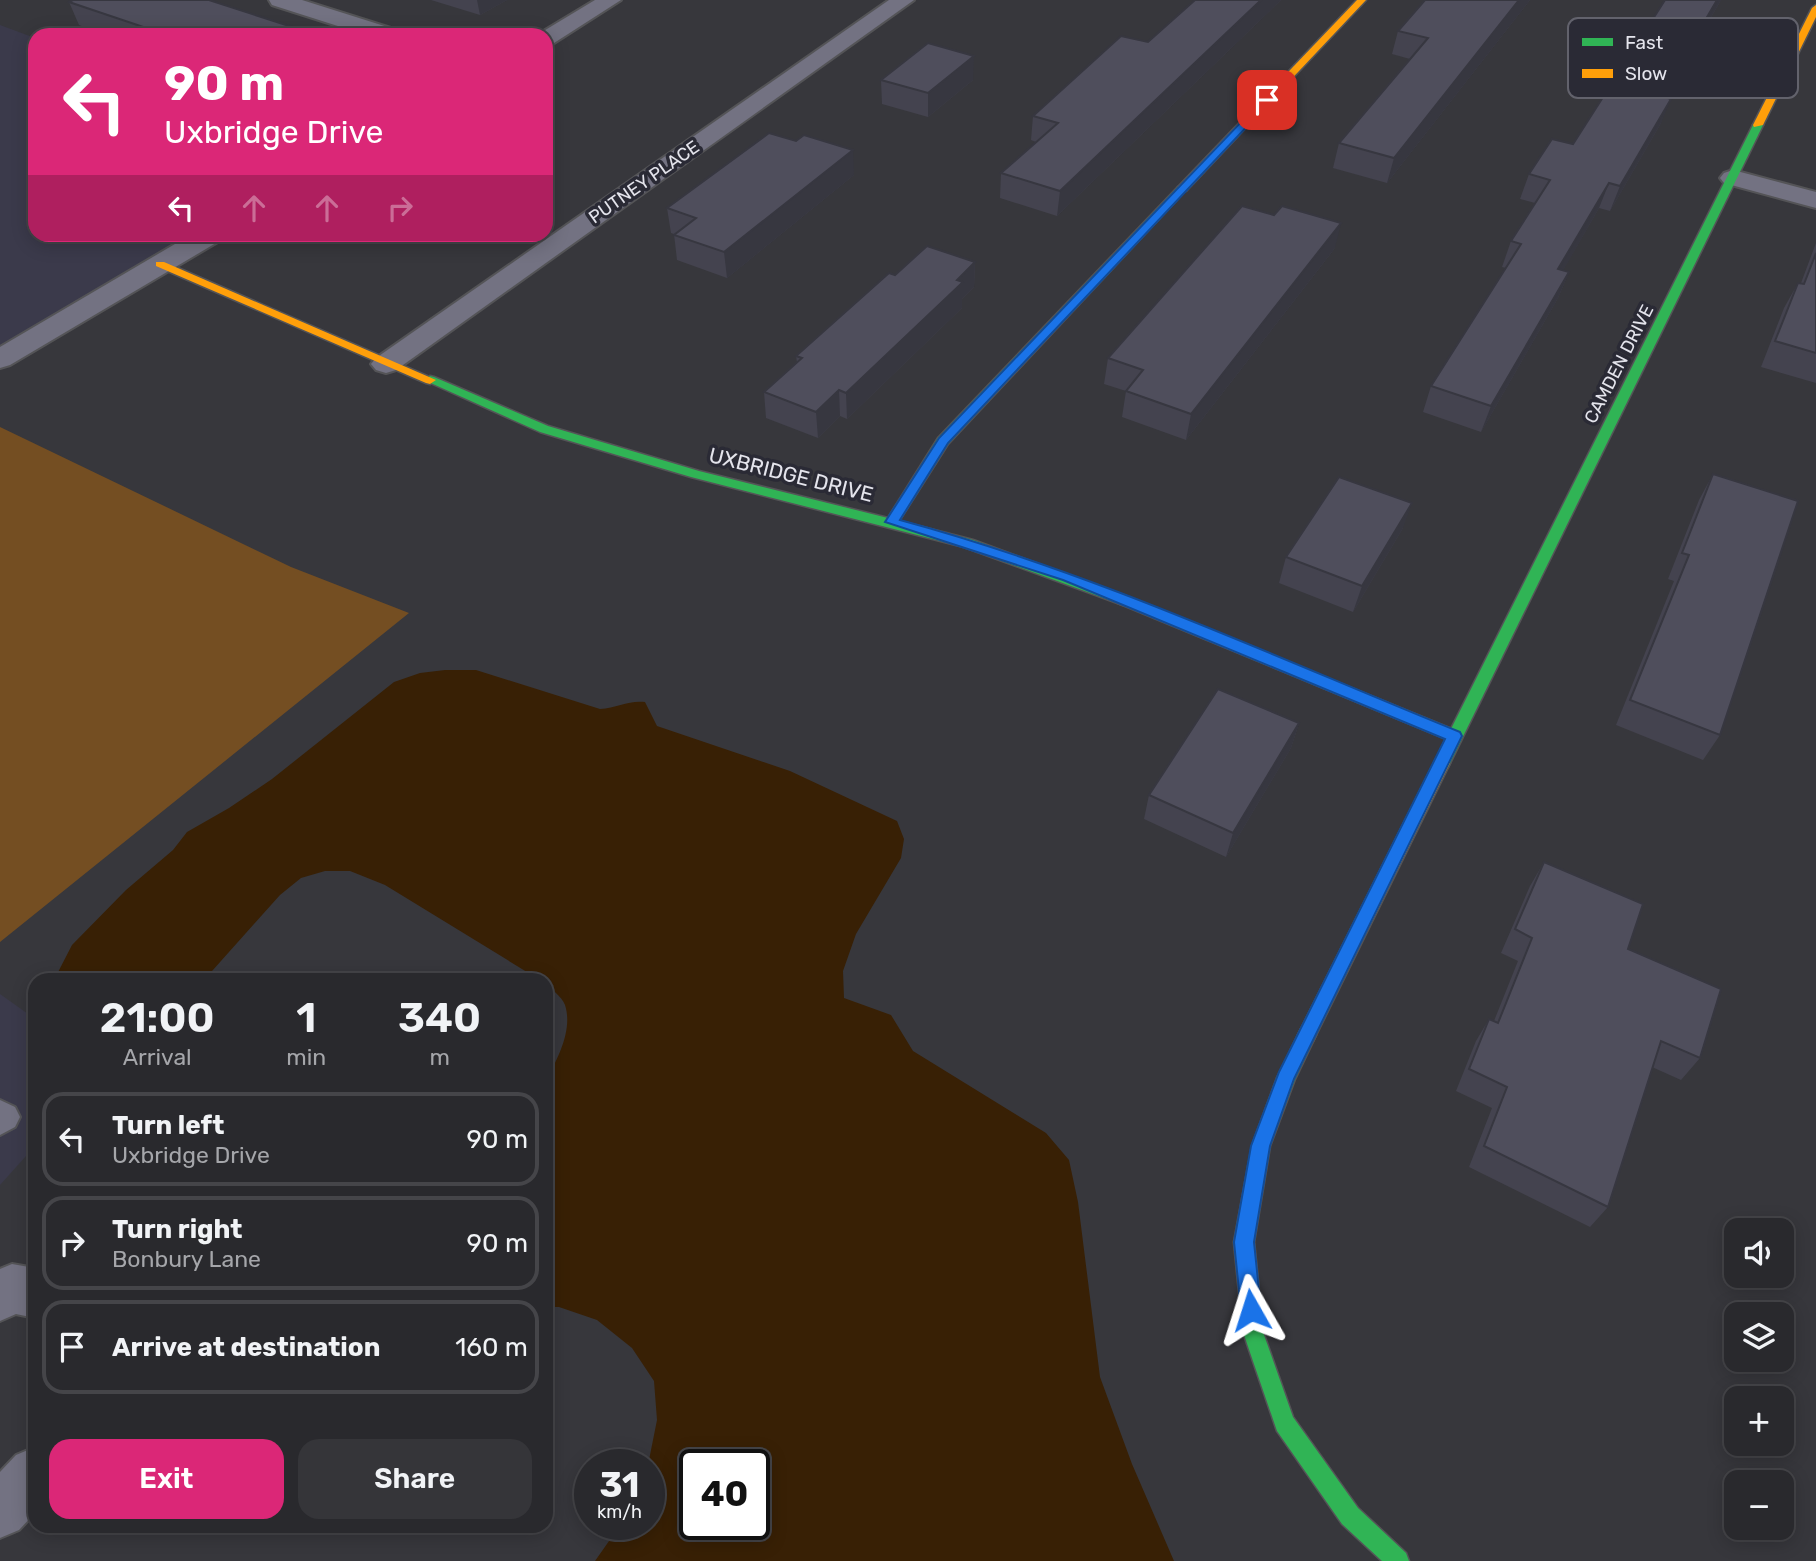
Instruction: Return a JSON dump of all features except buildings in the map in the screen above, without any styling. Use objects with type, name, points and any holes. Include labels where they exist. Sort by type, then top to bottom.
[{"type":"street","points":[[280,0],[367,28]]},
{"type":"street","points":[[553,34],[610,0]]},
{"type":"street","name":"PUTNEY PLACE","points":[[386,364],[902,0]]},
{"type":"street","points":[[892,522],[943,441],[1362,0]]},
{"type":"street","name":"CAMDEN DRIVE","points":[[1798,45],[1816,8]]},
{"type":"street","name":"CAMDEN DRIVE","points":[[1398,1561],[1350,1516],[1285,1423],[1253,1332],[1244,1242],[1261,1146],[1286,1078],[1772,98]]},
{"type":"street","points":[[1733,178],[1816,200]]},
{"type":"street","points":[[0,359],[198,242]]},
{"type":"street","name":"UXBRIDGE DRIVE","points":[[160,264],[386,364],[544,429],[696,474],[968,543],[1068,577],[1454,736]]},
{"type":"street","points":[[0,1511],[28,1481]]},
{"type":"lane","points":[[0,1113],[5,1117],[0,1121]]},
{"type":"shaded area","points":[[0,25],[28,35],[28,242],[180,242],[0,347]]},
{"type":"shaded area","points":[[0,427],[291,567],[409,613],[0,942]]},
{"type":"shaded area","points":[[476,670],[600,709],[645,702],[657,726],[790,771],[897,821],[904,839],[901,858],[856,934],[843,971],[844,998],[891,1015],[913,1051],[1046,1133],[1069,1160],[1078,1202],[1100,1377],[1132,1464],[1174,1561],[595,1561],[610,1540],[665,1540],[665,1449],[651,1449],[657,1420],[654,1381],[632,1348],[597,1320],[553,1307],[553,1065],[566,1034],[567,1014],[565,1005],[553,990],[553,973],[529,973],[385,885],[350,871],[325,871],[301,878],[280,895],[210,973],[58,973],[72,945],[126,890],[173,850],[187,832],[272,779],[394,682],[420,673]]},
{"type":"shaded area","points":[[0,994],[28,1014],[28,1154],[0,1185]]},
{"type":"traffic: fast","points":[[1442,763],[1758,125]]},
{"type":"traffic: fast","points":[[892,522],[943,441],[1182,189]]},
{"type":"traffic: fast","points":[[430,380],[544,429],[696,474],[968,543],[1123,600]]},
{"type":"traffic: fast","points":[[1307,1035],[1286,1078],[1261,1146],[1244,1242],[1253,1332],[1285,1423],[1350,1516],[1398,1561]]},
{"type":"traffic: slow","points":[[1182,189],[1362,0]]},
{"type":"traffic: slow","points":[[1798,44],[1816,8]]},
{"type":"traffic: slow","points":[[1758,125],[1771,98]]},
{"type":"traffic: slow","points":[[160,264],[430,380]]},
{"type":"traffic: slow","points":[[1123,600],[1454,736]]},
{"type":"traffic: slow","points":[[1307,1035],[1442,763]]},
{"type":"route","points":[[1251,1310],[1244,1242],[1251,1189],[1261,1146],[1286,1078],[1454,736],[1068,577],[968,543],[892,522],[943,441],[1267,100]]}]
